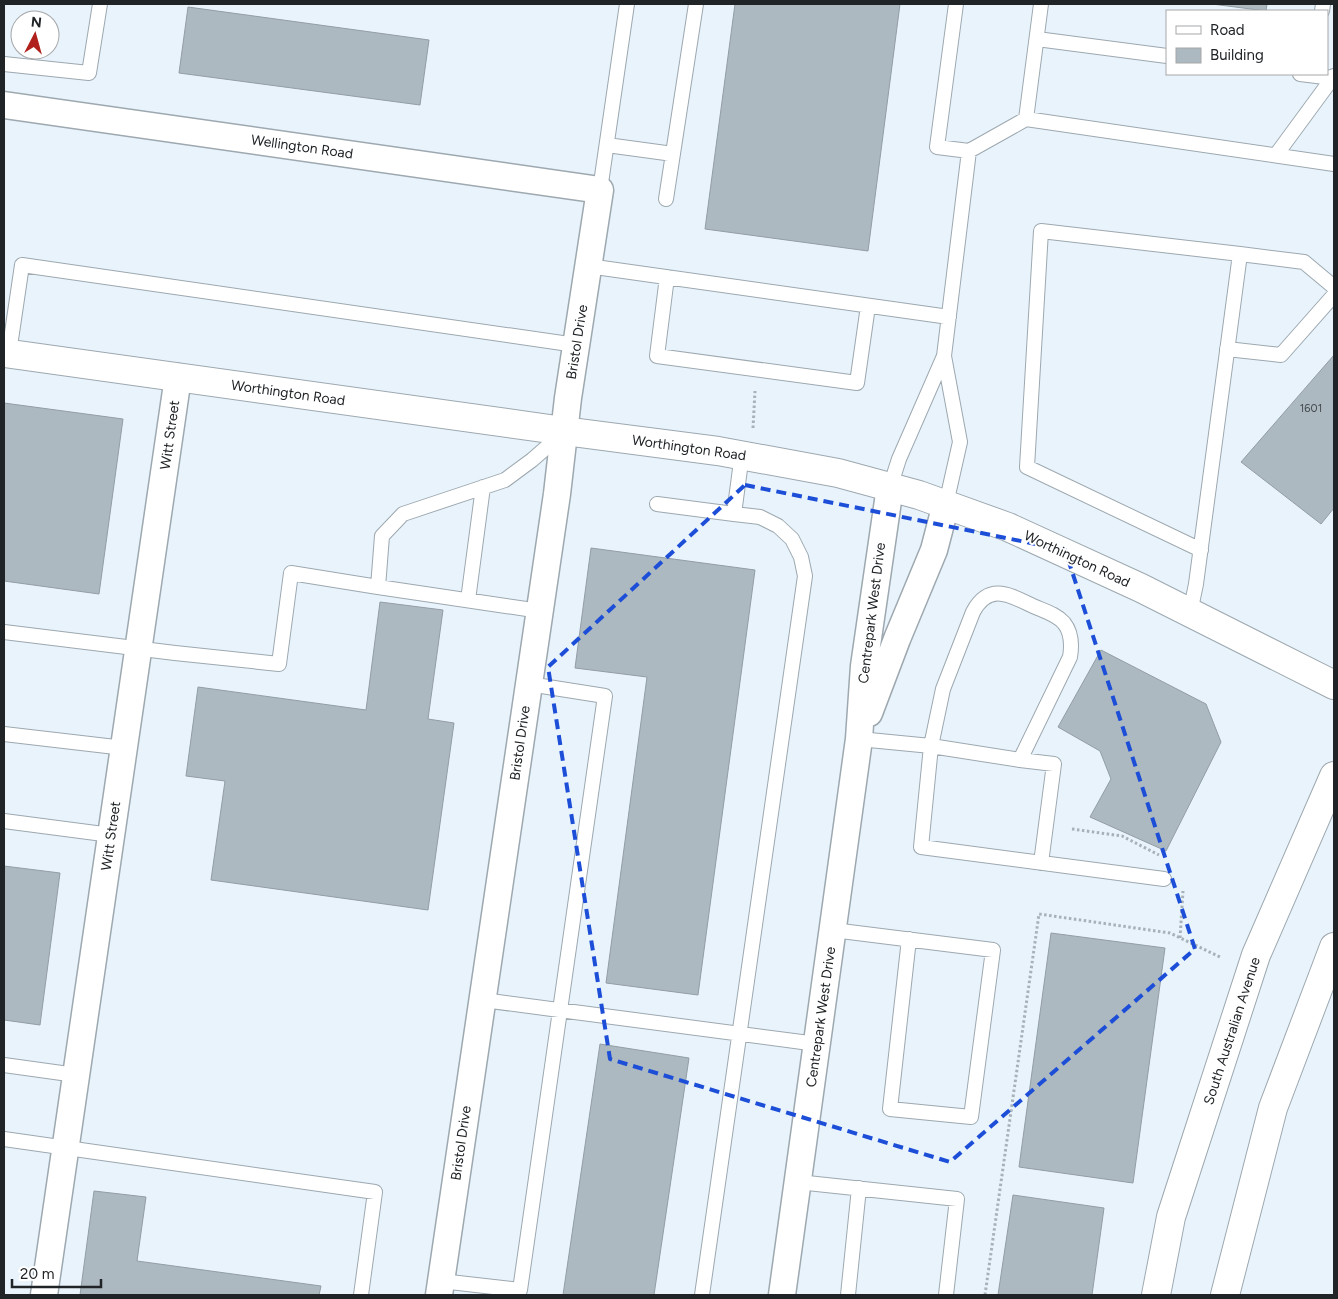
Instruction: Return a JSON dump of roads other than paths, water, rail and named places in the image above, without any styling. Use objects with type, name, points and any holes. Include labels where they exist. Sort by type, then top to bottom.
[{"type":"street","name":"Wellington Road","points":[[4,105],[600,190]]},
{"type":"street","name":"Bristol Drive","points":[[440,1288],[600,190]]},
{"type":"street","name":"Worthington Road","points":[[6,353],[742,454],[838,473],[946,504],[1008,527],[1190,613],[1334,685]]},
{"type":"street","name":"Witt Street","points":[[44,1295],[178,377]]},
{"type":"street","name":"Centrepark West Drive","points":[[782,1295],[859,740],[864,666],[890,487]]},
{"type":"street","name":"Centrepark West Drive","points":[[859,740],[897,639],[934,550],[946,504]]},
{"type":"street","name":"South Australian Avenue","points":[[1156,1295],[1171,1217],[1256,955],[1334,776]]},
{"type":"street","points":[[1225,1295],[1273,1108],[1334,947]]},
{"type":"lane","points":[[4,64],[89,74],[100,4]]},
{"type":"lane","points":[[600,190],[627,4]]},
{"type":"lane","points":[[666,199],[696,4]]},
{"type":"lane","points":[[956,4],[937,147],[969,151],[1026,119],[1334,164]]},
{"type":"lane","points":[[1026,119],[1041,4]]},
{"type":"lane","points":[[1037,40],[1166,56]]},
{"type":"lane","points":[[1276,155],[1333,77],[1317,75]]},
{"type":"lane","points":[[607,145],[673,154]]},
{"type":"lane","points":[[890,487],[898,459],[944,356],[969,151]]},
{"type":"lane","points":[[1201,550],[1027,467],[1041,232],[1304,262],[1334,287]]},
{"type":"lane","points":[[1190,613],[1201,550],[1240,254]]},
{"type":"lane","points":[[6,353],[22,265],[576,345]]},
{"type":"lane","points":[[588,266],[949,317]]},
{"type":"lane","points":[[667,277],[657,356],[857,383],[868,306]]},
{"type":"lane","points":[[1227,349],[1281,355],[1334,295]]},
{"type":"lane","points":[[944,356],[960,442],[946,504]]},
{"type":"lane","points":[[378,587],[382,536],[403,514],[505,480],[532,460],[564,431]]},
{"type":"lane","points":[[734,514],[742,454]]},
{"type":"lane","points":[[468,600],[483,487]]},
{"type":"lane","points":[[657,504],[760,517],[778,526],[792,539],[801,556],[805,576],[702,1295]]},
{"type":"lane","points":[[4,632],[279,664],[291,573],[540,611]]},
{"type":"lane","points":[[1020,760],[1070,657],[1072,646],[1070,634],[1065,624],[1057,616],[1010,595],[1001,593],[984,598],[977,604],[943,689],[931,746],[921,847],[1164,879]]},
{"type":"lane","points":[[440,1288],[520,1290],[605,696],[529,684]]},
{"type":"lane","points":[[4,734],[124,748]]},
{"type":"lane","points":[[859,740],[931,746],[1054,764],[1041,863]]},
{"type":"lane","points":[[4,821],[111,835]]},
{"type":"lane","points":[[833,930],[909,939],[993,950],[971,1117],[890,1109],[909,939]]},
{"type":"lane","points":[[483,1000],[817,1044]]},
{"type":"lane","points":[[4,1065],[76,1075]]},
{"type":"lane","points":[[4,1139],[376,1192],[361,1295]]},
{"type":"lane","points":[[798,1182],[957,1199],[946,1295]]},
{"type":"lane","points":[[848,1295],[859,1188]]}]
